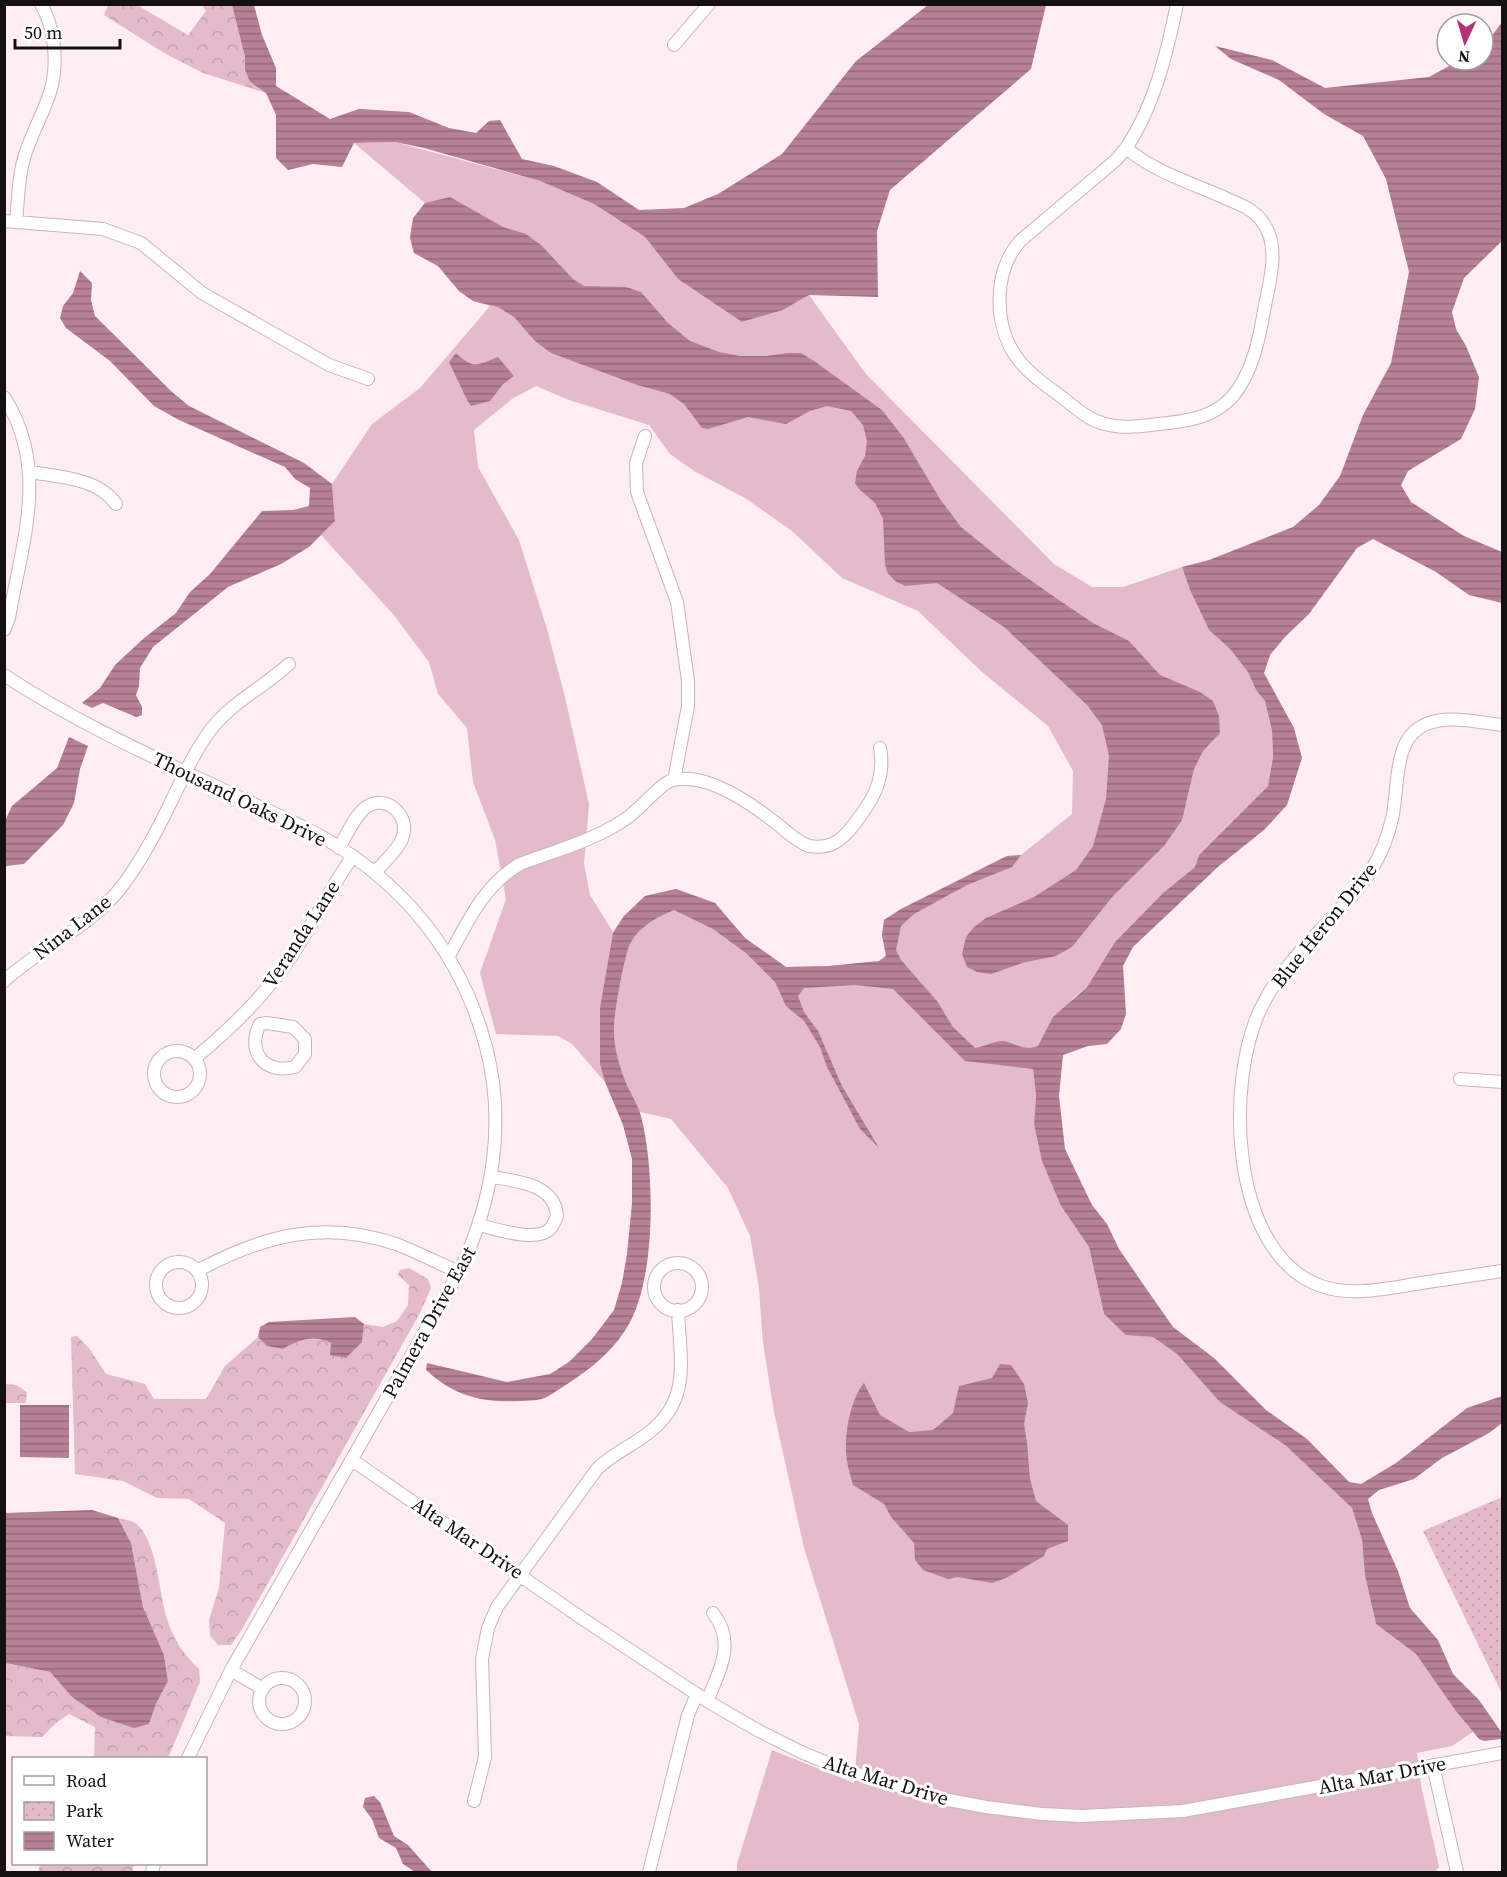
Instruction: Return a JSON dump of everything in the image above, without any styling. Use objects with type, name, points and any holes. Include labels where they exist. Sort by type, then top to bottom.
[{"type":"street","points":[[41,4],[48,15],[52,31],[54,68],[51,88],[22,163],[10,221],[103,229],[141,243],[202,293],[329,365],[368,379]]},
{"type":"street","points":[[674,45],[710,4]]},
{"type":"street","points":[[1126,148],[1146,163],[1251,210],[1260,217],[1271,238],[1272,265],[1252,361],[1233,395],[1219,409],[1195,420],[1134,427],[1104,424],[1090,418],[1031,374],[1019,361],[1003,330],[1000,307],[1005,264],[1012,250],[1116,160],[1135,135],[1160,69],[1177,4]]},
{"type":"street","points":[[4,398],[20,428],[30,472],[30,500],[9,618],[4,630]]},
{"type":"street","points":[[645,436],[636,463],[638,492],[677,602],[688,681],[688,706],[674,780]]},
{"type":"street","points":[[30,472],[82,482],[112,497],[116,504]]},
{"type":"street","name":"Nina Lane","points":[[4,981],[21,966],[103,907],[119,890],[135,867],[170,804],[184,771],[210,730],[241,699],[277,675],[289,664]]},
{"type":"street","name":"Thousand Oaks Drive","points":[[4,675],[55,707],[323,838],[352,856],[375,872],[414,911],[449,956]]},
{"type":"street","name":"Blue Heron Drive","points":[[1503,725],[1453,720],[1437,721],[1425,724],[1408,739],[1399,767],[1392,820],[1383,848],[1357,889],[1289,963],[1261,1007],[1245,1054],[1239,1111],[1245,1173],[1260,1223],[1278,1254],[1296,1273],[1322,1287],[1351,1292],[1503,1271]]},
{"type":"street","points":[[449,956],[482,898],[508,871],[519,864],[604,831],[642,807],[661,787],[674,780],[685,779],[706,783],[725,790],[756,808],[809,846],[821,847],[832,844],[842,837],[872,800],[881,769],[880,748]]},
{"type":"street","points":[[339,848],[357,817],[365,808],[376,803],[389,805],[401,814],[405,826],[402,840],[375,872]]},
{"type":"street","name":"Veranda Lane","points":[[194,1059],[229,1030],[273,980],[294,951],[352,856]]},
{"type":"street","name":"Palmera Drive East","points":[[188,1757],[231,1670],[459,1272],[479,1225],[492,1177],[495,1118],[489,1059],[480,1023],[449,956]]},
{"type":"street","points":[[247,1011],[260,1024],[285,1024],[293,1026],[300,1032],[305,1039],[306,1048],[301,1062],[295,1067],[280,1069],[268,1067],[257,1049],[256,1037],[260,1024]]},
{"type":"street","points":[[1460,1079],[1503,1083]]},
{"type":"street","points":[[479,1225],[516,1234],[542,1234],[549,1230],[556,1216],[553,1200],[538,1188],[492,1177]]},
{"type":"street","points":[[197,1271],[225,1256],[263,1241],[322,1231],[351,1233],[378,1239],[459,1272]]},
{"type":"street","points":[[474,1801],[484,1757],[482,1659],[488,1628],[497,1607],[597,1469],[609,1458],[654,1429],[671,1410],[680,1387],[678,1310]]},
{"type":"street","name":"Alta Mar Drive","points":[[352,1460],[702,1697],[770,1737],[844,1770],[938,1798],[1042,1814],[1091,1815],[1184,1810],[1503,1753]]},
{"type":"street","points":[[649,1872],[688,1715],[702,1697],[724,1660],[726,1649],[722,1627],[713,1613]]},
{"type":"street","points":[[231,1670],[263,1689]]},
{"type":"street","points":[[1433,1765],[1457,1872]]},
{"type":"green space","points":[[108,5],[137,5],[188,35],[206,11],[202,5],[232,5],[245,57],[245,70],[250,82],[266,93],[203,73],[164,53],[104,15]]},
{"type":"green space","points":[[395,142],[540,181],[594,204],[645,237],[678,279],[742,322],[783,310],[809,295],[866,374],[1054,564],[1092,587],[1123,587],[1182,567],[1209,630],[1230,649],[1248,672],[1256,690],[1265,701],[1272,731],[1273,757],[1268,786],[1199,855],[1195,867],[1163,893],[1115,942],[1087,987],[1073,998],[1033,1069],[1036,1096],[1034,1125],[1061,1206],[1089,1247],[1104,1314],[1126,1334],[1153,1337],[1177,1354],[1220,1401],[1285,1445],[1352,1508],[1362,1540],[1365,1576],[1376,1624],[1416,1654],[1473,1732],[1452,1746],[1417,1753],[1421,1785],[1439,1867],[1434,1872],[737,1872],[737,1864],[772,1750],[854,1783],[859,1724],[804,1548],[774,1412],[763,1343],[759,1288],[750,1236],[728,1188],[671,1119],[640,1112],[605,1082],[572,1044],[558,1036],[496,1034],[480,973],[506,899],[495,840],[473,782],[467,728],[438,694],[429,662],[393,614],[321,535],[335,521],[332,484],[372,424],[420,388],[490,306],[473,301],[459,291],[438,266],[414,253],[411,238],[412,226],[416,215],[425,203],[354,143]],"holes":[[[536,386],[569,400],[649,425],[670,454],[694,471],[745,498],[792,531],[842,578],[918,611],[982,672],[1048,726],[1073,771],[1072,814],[1021,855],[1007,856],[901,909],[884,920],[882,935],[886,956],[879,961],[786,967],[745,938],[715,903],[676,889],[645,896],[624,916],[613,932],[590,895],[584,864],[589,804],[547,629],[519,540],[478,467],[474,430],[512,399]]]},
{"type":"green space","points":[[409,1268],[428,1279],[431,1288],[420,1313],[241,1631],[231,1645],[218,1645],[210,1636],[209,1620],[219,1588],[225,1523],[189,1499],[157,1498],[123,1481],[75,1474],[71,1337],[77,1336],[89,1348],[106,1374],[145,1384],[154,1399],[206,1399],[225,1366],[258,1337],[267,1346],[283,1349],[297,1341],[320,1337],[331,1343],[362,1342],[364,1324],[383,1327],[397,1321],[408,1305],[409,1285],[398,1275],[400,1270]]},
{"type":"green space","points":[[4,1384],[16,1385],[27,1392],[26,1403],[5,1403]]},
{"type":"green space","points":[[1502,1497],[1502,1694],[1423,1531]]},
{"type":"green space","points":[[118,1518],[131,1521],[140,1527],[146,1537],[156,1565],[169,1626],[180,1646],[199,1669],[200,1682],[168,1757],[94,1757],[95,1727],[69,1714],[42,1737],[5,1736],[4,1663],[50,1672],[72,1697],[149,1724],[168,1681],[164,1655],[143,1607],[131,1543]]},
{"type":"green space","points":[[40,1865],[134,1865],[132,1872],[38,1872]]},
{"type":"water","points":[[232,5],[254,5],[262,35],[276,68],[276,86],[330,119],[359,109],[409,112],[449,128],[476,133],[489,121],[500,120],[522,159],[554,166],[597,182],[639,210],[684,208],[718,194],[782,154],[856,61],[928,5],[1046,5],[1031,69],[890,190],[877,231],[878,297],[809,295],[783,310],[742,322],[678,279],[645,237],[594,204],[540,181],[395,142],[354,143],[342,167],[313,164],[288,170],[276,158],[276,115],[266,93],[250,82],[245,70],[245,57]]},
{"type":"water","points":[[1502,22],[1502,241],[1464,278],[1452,312],[1456,329],[1479,377],[1475,409],[1461,439],[1408,471],[1401,485],[1411,502],[1464,536],[1502,552],[1502,603],[1469,595],[1436,572],[1373,539],[1357,548],[1309,614],[1270,655],[1264,673],[1294,728],[1302,758],[1287,805],[1264,830],[1219,866],[1133,947],[1123,966],[1126,1014],[1121,1029],[1107,1044],[1088,1046],[1063,1055],[1059,1096],[1065,1149],[1092,1205],[1107,1224],[1119,1249],[1173,1327],[1214,1358],[1266,1410],[1307,1439],[1349,1482],[1361,1484],[1396,1463],[1467,1408],[1502,1396],[1502,1423],[1489,1433],[1442,1458],[1414,1479],[1379,1490],[1368,1499],[1398,1571],[1410,1608],[1438,1640],[1453,1674],[1479,1700],[1502,1733],[1501,1739],[1484,1741],[1479,1739],[1455,1710],[1416,1654],[1376,1624],[1365,1576],[1362,1540],[1352,1508],[1285,1445],[1220,1402],[1177,1354],[1153,1337],[1126,1335],[1104,1314],[1089,1247],[1061,1206],[1042,1161],[1034,1124],[1036,1096],[1033,1069],[965,1061],[893,989],[855,985],[804,988],[798,996],[804,1012],[818,1031],[842,1086],[879,1148],[860,1129],[827,1067],[820,1047],[804,1021],[786,1006],[775,982],[746,953],[713,929],[674,910],[649,923],[631,942],[623,969],[614,1019],[614,1041],[619,1063],[640,1112],[646,1138],[651,1194],[648,1255],[643,1283],[636,1309],[626,1329],[611,1349],[593,1366],[541,1399],[495,1401],[483,1399],[459,1392],[437,1379],[426,1370],[427,1363],[507,1382],[550,1374],[569,1362],[592,1339],[614,1310],[627,1254],[632,1203],[632,1159],[623,1125],[600,1064],[600,1008],[613,933],[624,916],[645,896],[676,889],[715,903],[745,938],[786,967],[879,961],[886,956],[882,935],[884,920],[901,909],[1007,856],[1021,855],[1012,867],[967,885],[914,914],[901,926],[896,950],[901,960],[937,1001],[953,1027],[975,1048],[1001,1041],[1033,1047],[1038,1046],[1053,1017],[1087,987],[1115,942],[1163,893],[1195,867],[1199,855],[1268,786],[1273,757],[1272,731],[1265,701],[1256,690],[1248,672],[1230,649],[1209,630],[1182,567],[1209,560],[1293,527],[1319,505],[1340,476],[1363,415],[1391,363],[1409,272],[1386,179],[1363,136],[1324,114],[1279,80],[1231,59],[1215,46],[1272,60],[1325,88],[1429,77],[1438,72],[1495,72],[1495,32]]},
{"type":"water","points":[[450,197],[503,227],[526,234],[541,245],[573,279],[584,286],[626,287],[641,292],[668,323],[690,341],[719,352],[740,356],[801,353],[814,361],[882,410],[903,437],[940,499],[961,527],[1002,560],[1053,596],[1093,623],[1129,641],[1160,675],[1200,692],[1213,701],[1219,716],[1220,733],[1203,751],[1194,769],[1182,820],[1164,846],[1113,896],[1072,947],[1056,956],[1022,963],[991,974],[977,972],[967,967],[962,954],[966,937],[974,927],[986,918],[1034,897],[1076,870],[1093,846],[1106,799],[1109,756],[1102,725],[1087,705],[1004,627],[937,583],[905,586],[895,581],[887,572],[883,519],[875,503],[855,483],[857,471],[865,456],[867,441],[863,425],[851,411],[827,406],[810,411],[786,424],[748,417],[708,429],[702,428],[684,404],[670,394],[637,385],[551,353],[535,341],[514,317],[498,307],[473,301],[459,291],[438,266],[414,253],[410,238],[413,218],[425,203]]},
{"type":"water","points":[[80,271],[92,283],[91,300],[95,316],[171,391],[189,406],[304,463],[332,484],[335,521],[309,547],[281,564],[228,587],[153,647],[140,668],[136,695],[142,707],[142,715],[136,717],[103,703],[92,708],[82,703],[100,688],[115,665],[176,613],[190,592],[210,574],[262,511],[293,510],[309,506],[310,488],[295,479],[285,467],[179,420],[154,406],[110,361],[66,328],[60,318],[63,306],[73,293]]},
{"type":"water","points":[[456,353],[472,364],[498,357],[514,376],[503,384],[490,401],[471,406],[449,362]]},
{"type":"water","points":[[69,737],[88,746],[80,769],[74,803],[63,825],[24,864],[5,866],[5,821],[12,806],[57,768]]},
{"type":"water","points":[[355,1317],[364,1324],[362,1342],[346,1358],[330,1355],[331,1343],[325,1340],[307,1339],[283,1349],[267,1346],[258,1337],[260,1327],[269,1322]]},
{"type":"water","points":[[1000,1364],[1011,1365],[1024,1384],[1028,1403],[1024,1424],[1030,1479],[1036,1501],[1068,1525],[1068,1541],[1047,1549],[1044,1556],[1006,1578],[992,1583],[958,1577],[948,1579],[923,1570],[915,1560],[914,1543],[891,1517],[884,1504],[853,1485],[846,1452],[851,1409],[864,1383],[880,1415],[909,1432],[933,1430],[953,1413],[959,1386],[992,1378]]},
{"type":"water","points":[[20,1405],[69,1405],[69,1458],[20,1457]]},
{"type":"water","points":[[92,1510],[118,1518],[131,1543],[143,1607],[164,1655],[168,1681],[149,1724],[134,1728],[101,1717],[72,1697],[50,1672],[5,1663],[5,1513]]},
{"type":"water","points":[[374,1796],[380,1802],[394,1836],[408,1845],[432,1872],[415,1872],[403,1864],[396,1848],[379,1838],[372,1819],[363,1807],[365,1798]]}]
